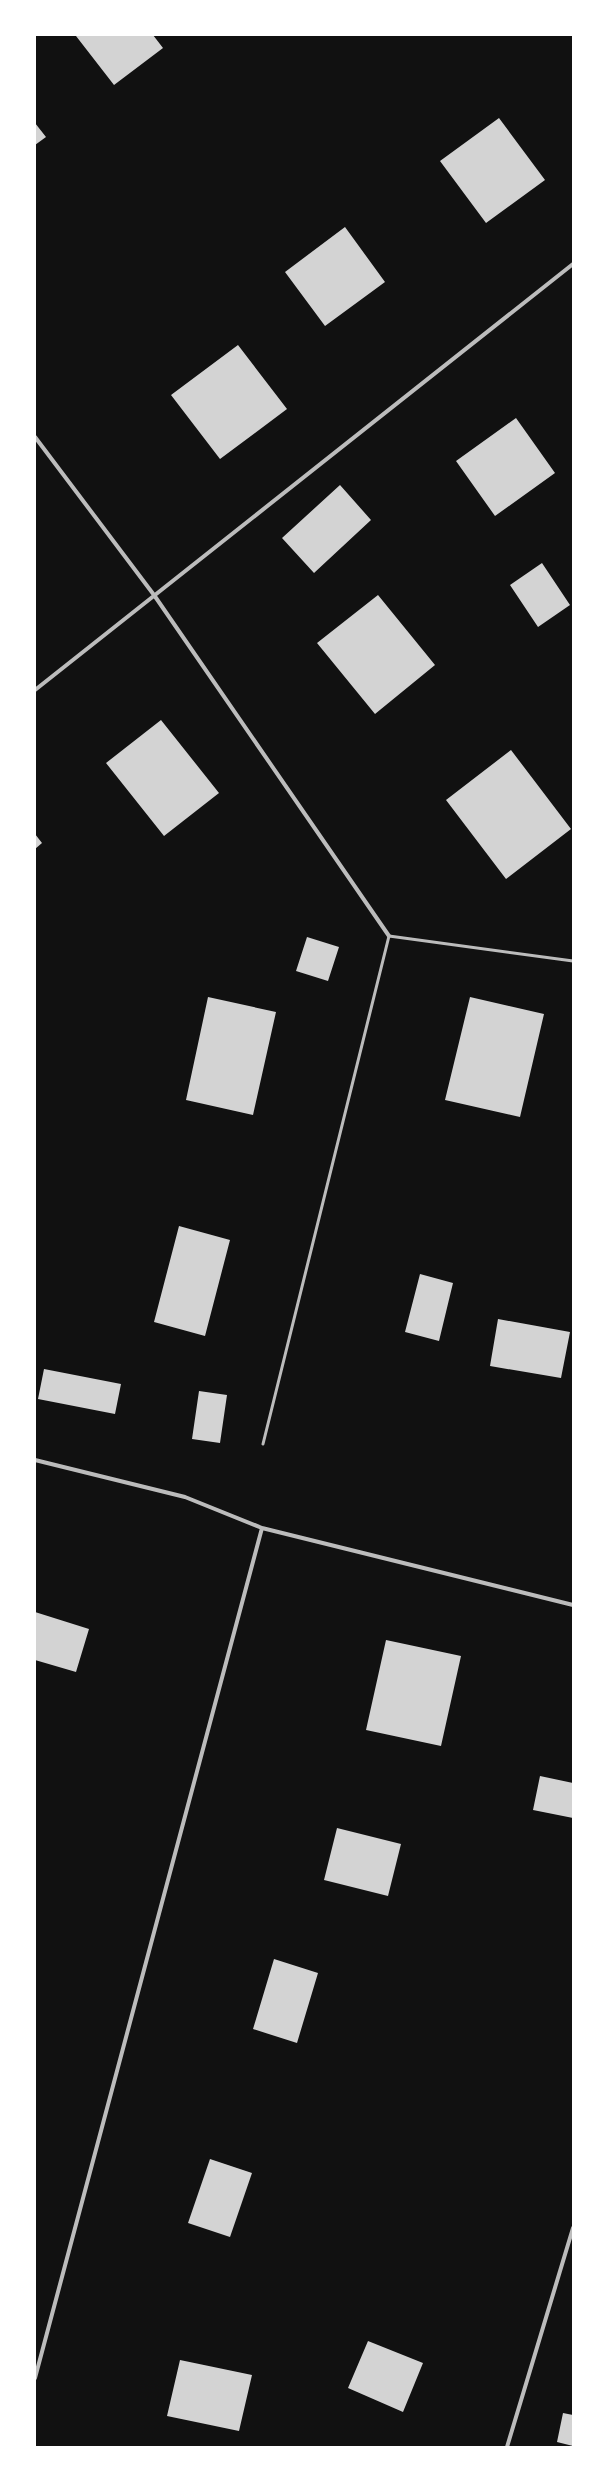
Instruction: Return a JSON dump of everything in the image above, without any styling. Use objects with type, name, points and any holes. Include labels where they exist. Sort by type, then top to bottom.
[{"type":"street","points":[[35,690],[573,264]]},
{"type":"street","points":[[35,436],[154,595],[389,936]]},
{"type":"street","points":[[35,1460],[185,1497],[262,1528],[573,1605]]},
{"type":"street","points":[[35,2378],[262,1528]]},
{"type":"street","points":[[507,2447],[573,2228]]},
{"type":"lane","points":[[264,1444],[389,936],[573,961]]},
{"type":"building","points":[[153,35],[163,48],[114,85],[76,36]]},
{"type":"building","points":[[499,118],[545,180],[486,223],[440,161]]},
{"type":"building","points":[[35,123],[46,137],[35,145]]},
{"type":"building","points":[[345,227],[385,282],[325,326],[285,272]]},
{"type":"building","points":[[238,345],[287,409],[220,459],[171,395]]},
{"type":"building","points":[[516,418],[555,473],[495,516],[456,461]]},
{"type":"building","points":[[340,485],[371,520],[314,573],[282,538]]},
{"type":"building","points":[[542,563],[570,605],[538,627],[510,585]]},
{"type":"building","points":[[378,595],[435,665],[375,714],[317,643]]},
{"type":"building","points":[[161,720],[219,793],[164,836],[106,763]]},
{"type":"building","points":[[511,750],[571,829],[506,879],[446,800]]},
{"type":"building","points":[[35,834],[42,843],[35,849]]},
{"type":"building","points":[[307,937],[339,947],[328,981],[296,971]]},
{"type":"building","points":[[208,997],[276,1012],[253,1115],[186,1100]]},
{"type":"building","points":[[470,997],[544,1014],[520,1117],[445,1100]]},
{"type":"building","points":[[179,1226],[230,1240],[205,1336],[154,1322]]},
{"type":"building","points":[[420,1274],[453,1283],[439,1341],[405,1332]]},
{"type":"building","points":[[498,1319],[570,1332],[561,1378],[490,1366]]},
{"type":"building","points":[[44,1369],[121,1384],[115,1414],[38,1399]]},
{"type":"building","points":[[199,1391],[227,1395],[220,1443],[192,1439]]},
{"type":"building","points":[[35,1612],[89,1629],[76,1672],[35,1660]]},
{"type":"building","points":[[386,1640],[461,1656],[441,1746],[366,1730]]},
{"type":"building","points":[[540,1776],[573,1783],[573,1818],[533,1810]]},
{"type":"building","points":[[337,1828],[401,1844],[388,1896],[324,1880]]},
{"type":"building","points":[[274,1959],[318,1973],[297,2043],[253,2029]]},
{"type":"building","points":[[210,2159],[252,2173],[230,2237],[188,2223]]},
{"type":"building","points":[[368,2341],[423,2363],[403,2412],[348,2388]]},
{"type":"building","points":[[180,2360],[252,2375],[239,2431],[167,2416]]},
{"type":"building","points":[[563,2413],[573,2415],[573,2446],[557,2442]]}]
